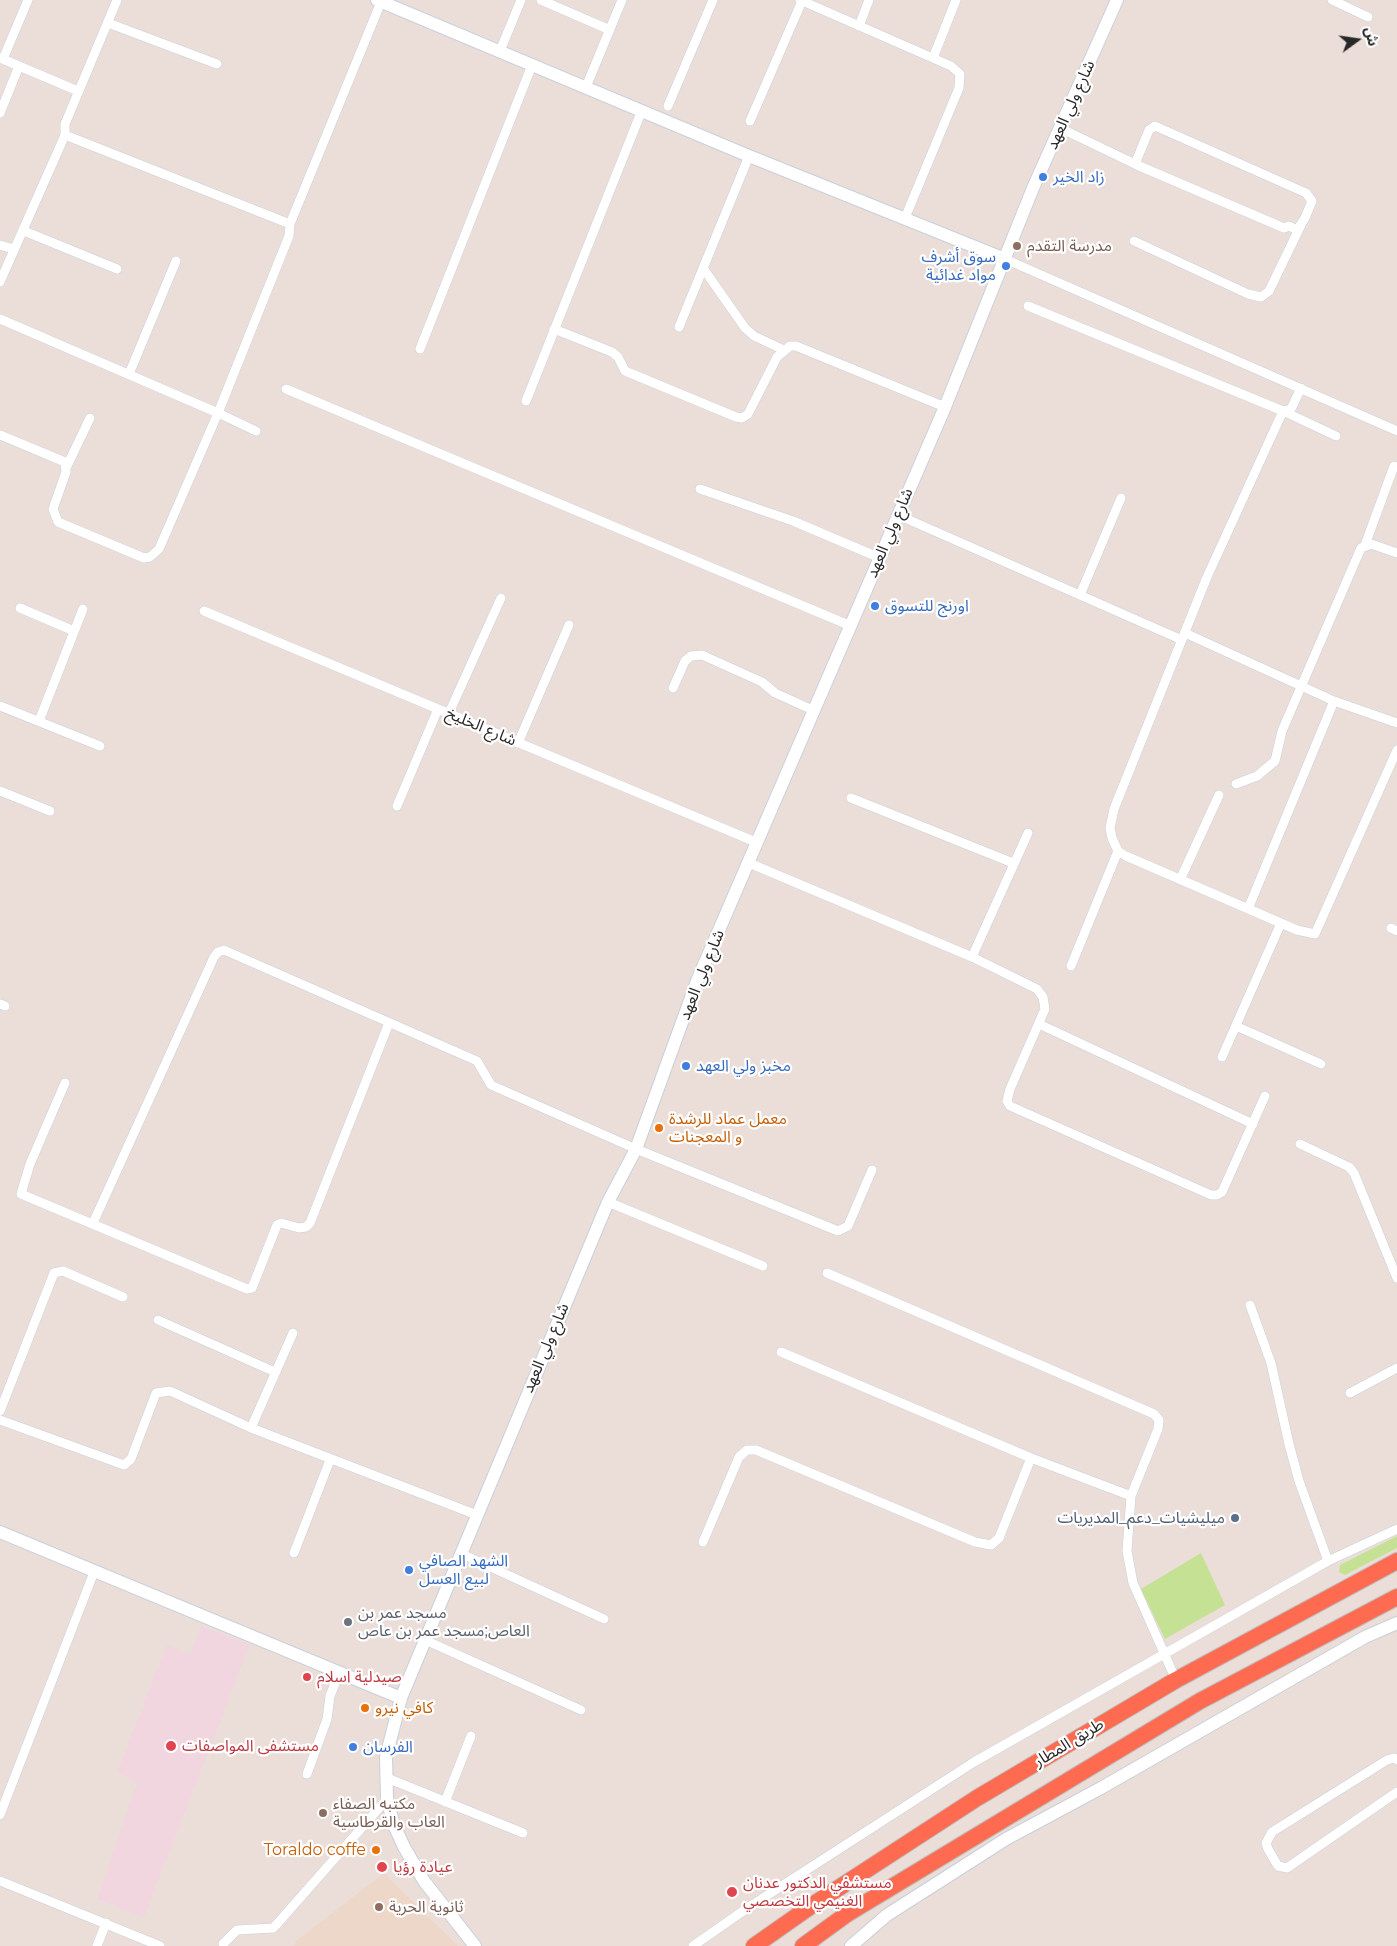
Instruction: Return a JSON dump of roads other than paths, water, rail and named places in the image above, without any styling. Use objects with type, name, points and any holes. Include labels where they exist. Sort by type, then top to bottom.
[{"type":"highway","name":"طريق المطار","points":[[754,1946],[814,1904],[977,1798],[1176,1680],[1397,1561]]},
{"type":"highway","name":"طريق المطار","points":[[803,1946],[847,1914],[1200,1701],[1397,1598]]},
{"type":"highway","points":[[808,1946],[822,1932]]},
{"type":"main road","name":"شارع ولي العهد","points":[[475,1946],[420,1874],[404,1847],[387,1799],[386,1757],[401,1698],[608,1202],[636,1149],[697,982],[945,407],[1060,128],[1117,0]]},
{"type":"main road","points":[[379,1],[586,86],[749,156],[1005,259]]},
{"type":"main road","points":[[0,1532],[401,1698]]},
{"type":"main road","points":[[851,1946],[887,1915],[1006,1839],[1101,1788],[1365,1637],[1397,1623]]},
{"type":"street","points":[[28,0],[2,59],[78,91]]},
{"type":"street","points":[[0,282],[65,135],[65,124],[117,0]]},
{"type":"street","points":[[500,51],[521,0]]},
{"type":"street","points":[[540,0],[610,30]]},
{"type":"street","points":[[586,86],[622,0]]},
{"type":"street","points":[[668,106],[713,0]]},
{"type":"street","points":[[859,26],[869,0]]},
{"type":"street","points":[[932,58],[956,0]]},
{"type":"street","points":[[1332,0],[1368,17]]},
{"type":"street","points":[[90,418],[67,466],[52,509],[58,522],[144,558],[150,557],[159,549],[218,413],[282,255],[291,231],[290,224],[379,1]]},
{"type":"street","points":[[750,121],[801,1],[957,69],[960,74],[959,88],[905,218]]},
{"type":"street","points":[[108,23],[217,64]]},
{"type":"street","points":[[420,349],[532,65]]},
{"type":"street","points":[[0,113],[19,66]]},
{"type":"street","points":[[526,401],[642,110]]},
{"type":"street","points":[[1134,241],[1248,294],[1261,297],[1269,290],[1312,201],[1306,193],[1155,126],[1149,130],[1135,164]]},
{"type":"street","points":[[1060,128],[1135,164],[1284,228],[1289,226],[1297,230],[1305,218]]},
{"type":"street","points":[[65,135],[290,224]]},
{"type":"street","points":[[679,327],[749,156]]},
{"type":"street","points":[[24,231],[117,269]]},
{"type":"street","points":[[0,244],[14,249]]},
{"type":"street","points":[[1005,259],[1397,431]]},
{"type":"street","points":[[129,374],[176,261]]},
{"type":"street","points":[[703,268],[745,328],[754,336],[784,350]]},
{"type":"street","points":[[1028,306],[1283,411],[1336,436]]},
{"type":"street","points":[[0,319],[256,431]]},
{"type":"street","points":[[554,329],[612,352],[618,357],[625,371],[673,393],[742,418],[748,414],[778,357],[790,346],[796,346],[945,407]]},
{"type":"street","points":[[1283,411],[1291,409],[1301,388]]},
{"type":"street","points":[[286,389],[851,626]]},
{"type":"street","points":[[1071,966],[1118,851],[1110,828],[1114,809],[1207,577],[1283,411]]},
{"type":"street","points":[[0,435],[62,459],[67,466]]},
{"type":"street","points":[[1236,784],[1257,776],[1275,761],[1279,739],[1361,548],[1365,545],[1394,466]]},
{"type":"street","points":[[700,489],[793,521],[880,558]]},
{"type":"street","points":[[1080,595],[1121,498]]},
{"type":"street","points":[[898,515],[1080,595],[1183,636],[1334,701],[1397,723]]},
{"type":"street","points":[[1365,545],[1370,544],[1397,553]]},
{"type":"street","points":[[449,714],[501,598]]},
{"type":"street","points":[[20,608],[74,631]]},
{"type":"street","points":[[39,721],[83,609]]},
{"type":"street","name":"شارع الخليخ","points":[[204,611],[758,843]]},
{"type":"street","points":[[518,742],[569,625]]},
{"type":"street","points":[[673,688],[685,661],[692,656],[702,655],[762,682],[775,693],[815,711]]},
{"type":"street","points":[[1248,909],[1334,701]]},
{"type":"street","points":[[0,706],[100,746]]},
{"type":"street","points":[[397,806],[438,709]]},
{"type":"street","points":[[1118,851],[1248,909],[1308,934],[1315,934],[1397,750]]},
{"type":"street","points":[[0,791],[50,811]]},
{"type":"street","points":[[1180,880],[1219,795]]},
{"type":"street","points":[[851,798],[1014,863]]},
{"type":"street","points":[[972,957],[1028,833]]},
{"type":"street","points":[[749,863],[972,957],[1037,988],[1043,997],[1045,1008],[1010,1089],[1007,1100],[1010,1106],[1211,1195],[1217,1195],[1222,1192],[1265,1096]]},
{"type":"street","points":[[1222,1058],[1282,923]]},
{"type":"street","points":[[92,1223],[218,952],[224,950],[477,1061],[491,1085],[636,1149],[838,1231],[848,1226],[872,1170]]},
{"type":"street","points":[[65,1083],[30,1164],[21,1194],[247,1290],[252,1288],[277,1225],[281,1223],[299,1228],[306,1227],[310,1223],[389,1023]]},
{"type":"street","points":[[1039,1024],[1254,1124]]},
{"type":"street","points":[[1236,1026],[1321,1064]]},
{"type":"street","points":[[1300,1144],[1348,1168],[1354,1173],[1393,1255],[1397,1278]]},
{"type":"street","points":[[608,1202],[763,1266]]},
{"type":"street","points":[[0,1411],[54,1273],[63,1271],[123,1297]]},
{"type":"street","points":[[827,1273],[1154,1414],[1159,1420],[1158,1429],[1131,1496],[1127,1551],[1129,1566],[1147,1618],[1176,1680]]},
{"type":"street","points":[[1250,1305],[1272,1363],[1288,1444],[1328,1561]]},
{"type":"street","points":[[158,1320],[276,1372]]},
{"type":"street","points":[[251,1428],[293,1333]]},
{"type":"street","points":[[782,1352],[1031,1458],[1131,1496]]},
{"type":"street","points":[[1350,1392],[1397,1368]]},
{"type":"street","points":[[0,1420],[124,1464],[131,1459],[156,1393],[162,1390],[170,1391],[251,1428],[330,1460],[477,1515]]},
{"type":"street","points":[[703,1542],[739,1457],[747,1450],[756,1450],[975,1542],[991,1545],[999,1538],[1031,1458]]},
{"type":"street","points":[[294,1553],[330,1460]]},
{"type":"street","points":[[693,1946],[746,1909],[974,1762],[1328,1561],[1397,1529]]},
{"type":"street","points":[[462,1554],[604,1619]]},
{"type":"street","points":[[0,1815],[94,1572]]},
{"type":"street","points":[[426,1640],[582,1710]]},
{"type":"street","points":[[307,1774],[327,1719],[330,1696],[339,1673]]},
{"type":"street","points":[[445,1802],[471,1736]]},
{"type":"street","points":[[1397,1760],[1394,1758],[1387,1760],[1272,1832],[1266,1844],[1268,1849],[1278,1866],[1287,1868],[1397,1792]]},
{"type":"street","points":[[387,1778],[523,1833]]},
{"type":"street","points":[[223,1944],[237,1930],[273,1928],[387,1799]]},
{"type":"street","points":[[0,1881],[160,1946]]},
{"type":"street","points":[[97,1946],[106,1923]]},
{"type":"place","name":"زاد الخير","points":[[1043,177]]},
{"type":"place","name":"مدرسة التقدم","points":[[1017,246]]},
{"type":"place","name":"سوق أشرف مواد غدائية","points":[[1006,266]]},
{"type":"place","name":"اورنج للتسوق","points":[[875,606]]},
{"type":"place","name":"مخبز ولي العهد","points":[[686,1066]]},
{"type":"place","name":"معمل عماد للرشدة و المعجنات","points":[[659,1128]]},
{"type":"place","name":"ميليشيات_دعم_المديريات","points":[[1235,1518]]},
{"type":"place","name":"الشهد الصافي لبيع العسل","points":[[409,1570]]},
{"type":"place","name":"مسجد عمر بن العاص;مسجد عمر بن عاص","points":[[348,1622]]},
{"type":"place","name":"صيدلية اسلام","points":[[307,1677]]},
{"type":"place","name":"كافي نيرو","points":[[365,1708]]},
{"type":"place","name":"مستشفى المواصفات","points":[[171,1746]]},
{"type":"place","name":"الفرسان","points":[[353,1747]]},
{"type":"place","name":"مكتبه الصفاء العاب والقرطاسية","points":[[323,1813]]},
{"type":"place","name":"Toraldo coffe","points":[[376,1850]]},
{"type":"place","name":"عيادة رؤيا","points":[[382,1867]]},
{"type":"place","name":"مستشفي الدكتور عدنان الغنيمي التخصصي","points":[[732,1892]]},
{"type":"place","name":"ثانوية الحرية","points":[[379,1907]]}]
